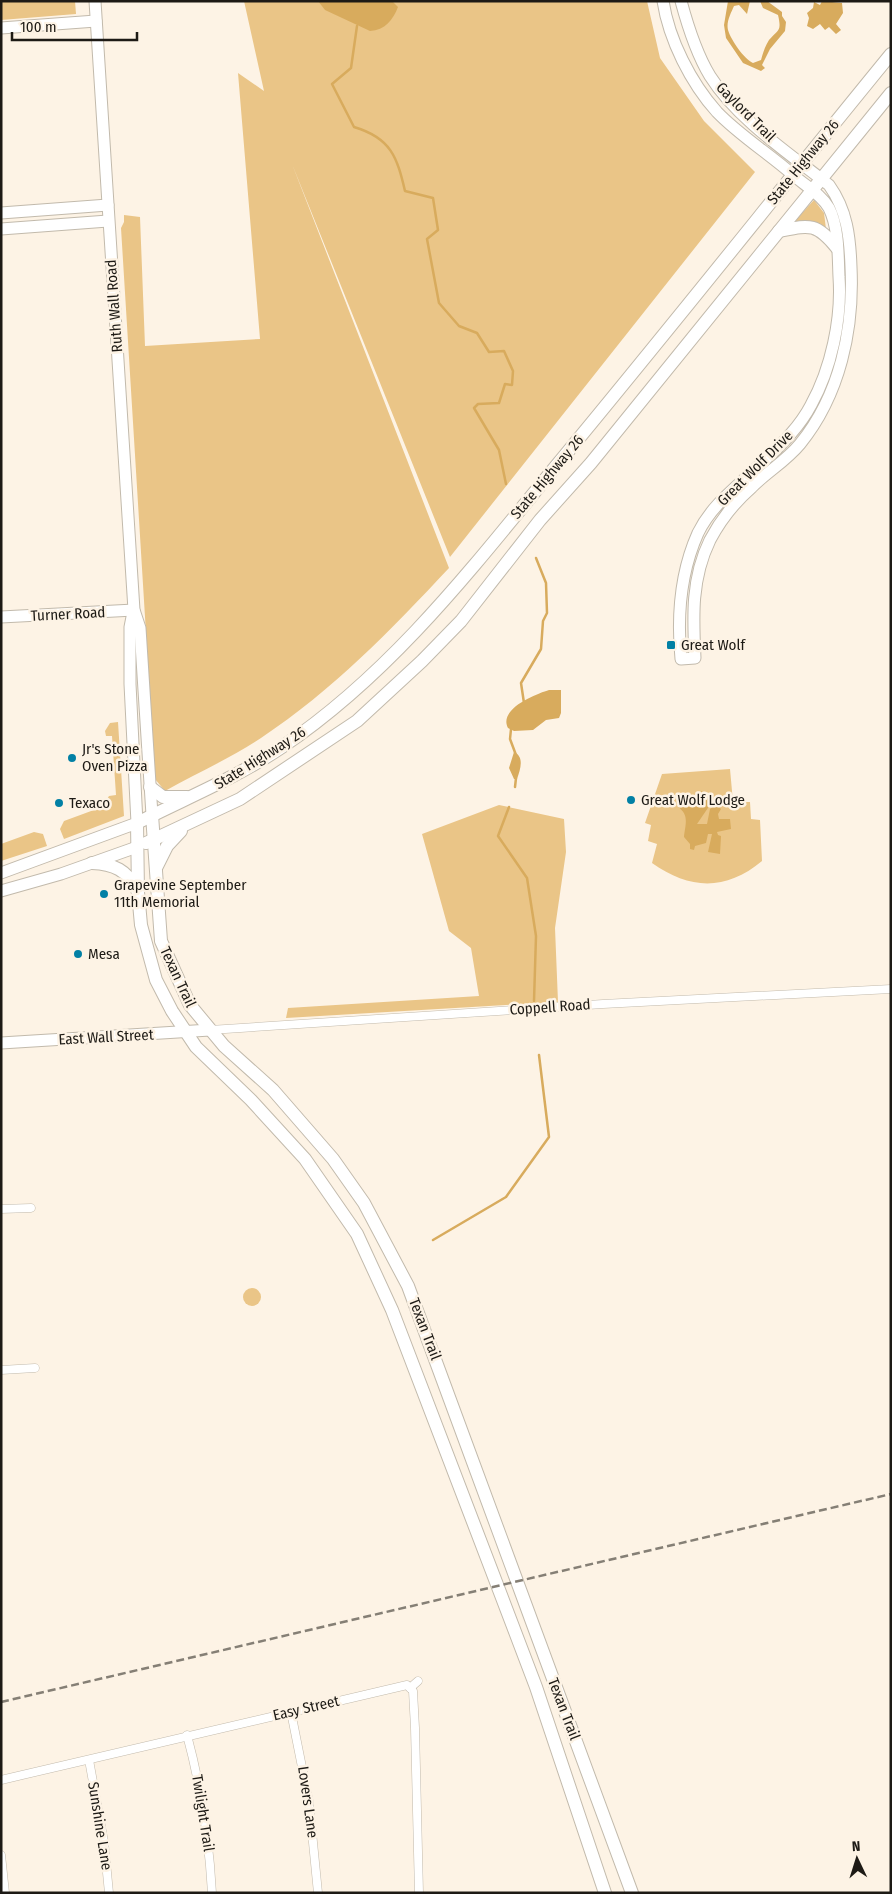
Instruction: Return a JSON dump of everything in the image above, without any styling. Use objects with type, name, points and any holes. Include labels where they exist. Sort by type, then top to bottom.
[{"type":"main road","name":"State Highway 26","points":[[137,823],[240,774],[283,746],[321,718],[390,658],[448,598],[891,54]]},
{"type":"main road","name":"State Highway 26","points":[[137,847],[196,822],[240,799],[318,748],[357,720],[388,693],[461,621],[540,520],[578,477],[891,93]]},
{"type":"main road","points":[[779,231],[800,226],[814,227],[826,234],[837,248]]},
{"type":"main road","points":[[560,461],[578,477]]},
{"type":"main road","points":[[150,787],[163,797],[199,795]]},
{"type":"main road","name":"Texan Trail","points":[[152,816],[161,941],[190,1005],[224,1046],[273,1090],[316,1139],[359,1195],[408,1286],[427,1333],[632,1893]]},
{"type":"main road","points":[[156,868],[167,846],[182,830],[196,822]]},
{"type":"main road","name":"Texan Trail","points":[[137,823],[138,892],[145,947],[156,980],[172,1012],[196,1047],[252,1100],[305,1159],[332,1195],[357,1234],[392,1310],[502,1595],[605,1893]]},
{"type":"main road","points":[[92,863],[108,863],[124,871],[138,892]]},
{"type":"main road","points":[[357,1234],[375,1223]]},
{"type":"street","name":"Ruth Wall Road","points":[[95,1],[134,610],[140,628],[152,816]]},
{"type":"street","name":"Gaylord Trail","points":[[663,1],[677,48],[696,83],[716,112],[793,175]]},
{"type":"street","name":"Gaylord Trail","points":[[681,1],[700,56],[718,86],[742,113],[821,179]]},
{"type":"street","points":[[1,28],[96,21]]},
{"type":"street","name":"Great Wolf Drive","points":[[793,175],[829,209],[836,232],[840,279],[838,313],[826,368],[811,405],[792,432],[719,502],[699,533],[685,571],[679,611],[681,659],[695,658],[692,608],[697,574],[711,540],[730,511],[751,487],[799,445],[820,416],[838,372],[845,346],[852,296],[850,239],[847,220],[837,196],[821,179]]},
{"type":"street","points":[[1,214],[108,205]]},
{"type":"street","points":[[1,229],[108,221]]},
{"type":"street","name":"Ruth Wall Road","points":[[134,610],[130,627],[130,684],[137,823]]},
{"type":"street","name":"Turner Road","points":[[1,617],[134,610]]},
{"type":"street","points":[[1,873],[137,823]]},
{"type":"street","points":[[1,891],[21,887],[137,847]]},
{"type":"street","name":"Coppell Road","points":[[210,1030],[603,1004],[890,989]]},
{"type":"street","name":"East Wall Street","points":[[1,1043],[210,1030]]},
{"type":"street","points":[[1,1209],[31,1208]]},
{"type":"street","points":[[1,1370],[34,1368]]},
{"type":"street","points":[[418,1681],[410,1688],[413,1691],[415,1728],[419,1893]]},
{"type":"street","name":"Easy Street","points":[[1,1780],[391,1687],[407,1685],[410,1688]]},
{"type":"street","name":"Lovers Lane","points":[[291,1712],[302,1756],[309,1802],[318,1893]]},
{"type":"street","name":"Twilight Trail","points":[[188,1735],[200,1780],[207,1828],[212,1893]]},
{"type":"street","name":"Sunshine Lane","points":[[89,1760],[104,1842],[109,1893]]},
{"type":"street","points":[[1,1855],[5,1893]]},
{"type":"shaded area","points":[[1,1],[75,1],[76,14],[1,20]]},
{"type":"shaded area","points":[[244,1],[647,1],[660,58],[704,121],[755,172],[450,557],[292,164],[449,568],[383,636],[313,700],[250,745],[165,791],[155,779],[121,228],[124,222],[124,215],[140,217],[145,346],[260,339],[238,73],[264,91]]},
{"type":"shaded area","points":[[318,1],[392,1],[398,7],[388,24],[380,29],[370,31],[325,10]]},
{"type":"shaded area","points":[[728,1],[750,1],[747,14],[739,5],[734,6],[729,18],[728,30],[738,49],[753,63],[761,60],[769,40],[777,32],[780,25],[778,15],[763,8],[760,1],[767,1],[782,12],[786,22],[785,31],[770,49],[762,65],[765,68],[761,71],[743,63],[726,38],[724,25]]},
{"type":"shaded area","points":[[822,1],[842,3],[843,13],[836,24],[841,30],[836,34],[829,27],[825,30],[820,24],[813,29],[807,26],[809,18],[807,13],[813,8],[814,2],[820,5]]},
{"type":"shaded area","points":[[814,200],[824,213],[826,229],[793,223]]},
{"type":"shaded area","points":[[549,690],[561,690],[561,713],[559,718],[546,720],[533,730],[514,731],[508,728],[506,721],[513,709],[520,703]]},
{"type":"shaded area","points":[[118,722],[124,816],[64,839],[60,829],[64,821],[102,807],[109,796],[116,795],[112,736],[106,736],[105,731],[110,723]]},
{"type":"shaded area","points":[[514,752],[521,760],[517,779],[514,779],[509,768]]},
{"type":"shaded area","points":[[730,769],[733,802],[750,802],[751,819],[760,820],[762,861],[735,878],[708,883],[680,878],[652,863],[657,844],[648,841],[651,825],[645,823],[662,774]]},
{"type":"shaded area","points":[[702,791],[712,802],[697,824],[707,824],[710,809],[716,804],[721,809],[718,814],[719,819],[730,819],[731,829],[717,832],[721,836],[720,854],[708,852],[712,834],[708,834],[706,843],[695,846],[694,850],[690,849],[690,844],[684,837],[685,817],[682,810],[678,807]]},
{"type":"shaded area","points":[[499,805],[564,819],[566,852],[555,928],[558,1002],[286,1018],[288,1008],[479,996],[471,948],[449,931],[422,834]]},
{"type":"shaded area","points":[[34,832],[43,834],[47,846],[1,861],[1,844]]},
{"type":"shaded area","points":[[252,1288],[258,1291],[261,1297],[258,1303],[252,1306],[246,1303],[243,1297],[246,1291]]},
{"type":"waterway","points":[[357,26],[351,68],[332,84],[354,127],[376,137],[390,150],[399,168],[405,191],[433,198],[438,230],[427,239],[439,303],[459,326],[477,333],[489,352],[504,351],[513,371],[512,385],[505,384],[499,403],[478,404],[474,408],[499,450],[506,484]]},
{"type":"waterway","points":[[524,703],[521,683],[541,649],[543,621],[547,613],[546,583],[536,558]]},
{"type":"waterway","points":[[511,729],[510,739],[516,755]]},
{"type":"waterway","points":[[515,787],[516,778]]},
{"type":"waterway","points":[[509,807],[498,836],[527,878],[536,936],[534,1001]]},
{"type":"waterway","points":[[433,1240],[506,1197],[549,1137],[539,1055]]},
{"type":"railway","points":[[1,1702],[891,1494]]},
{"type":"place","name":"Great Wolf","points":[[671,645]]},
{"type":"place","name":"Jr's Stone Oven Pizza","points":[[72,758]]},
{"type":"place","name":"Great Wolf Lodge","points":[[631,800]]},
{"type":"place","name":"Texaco","points":[[59,803]]},
{"type":"place","name":"Grapevine September 11th Memorial","points":[[104,894]]},
{"type":"place","name":"Mesa","points":[[78,954]]}]
